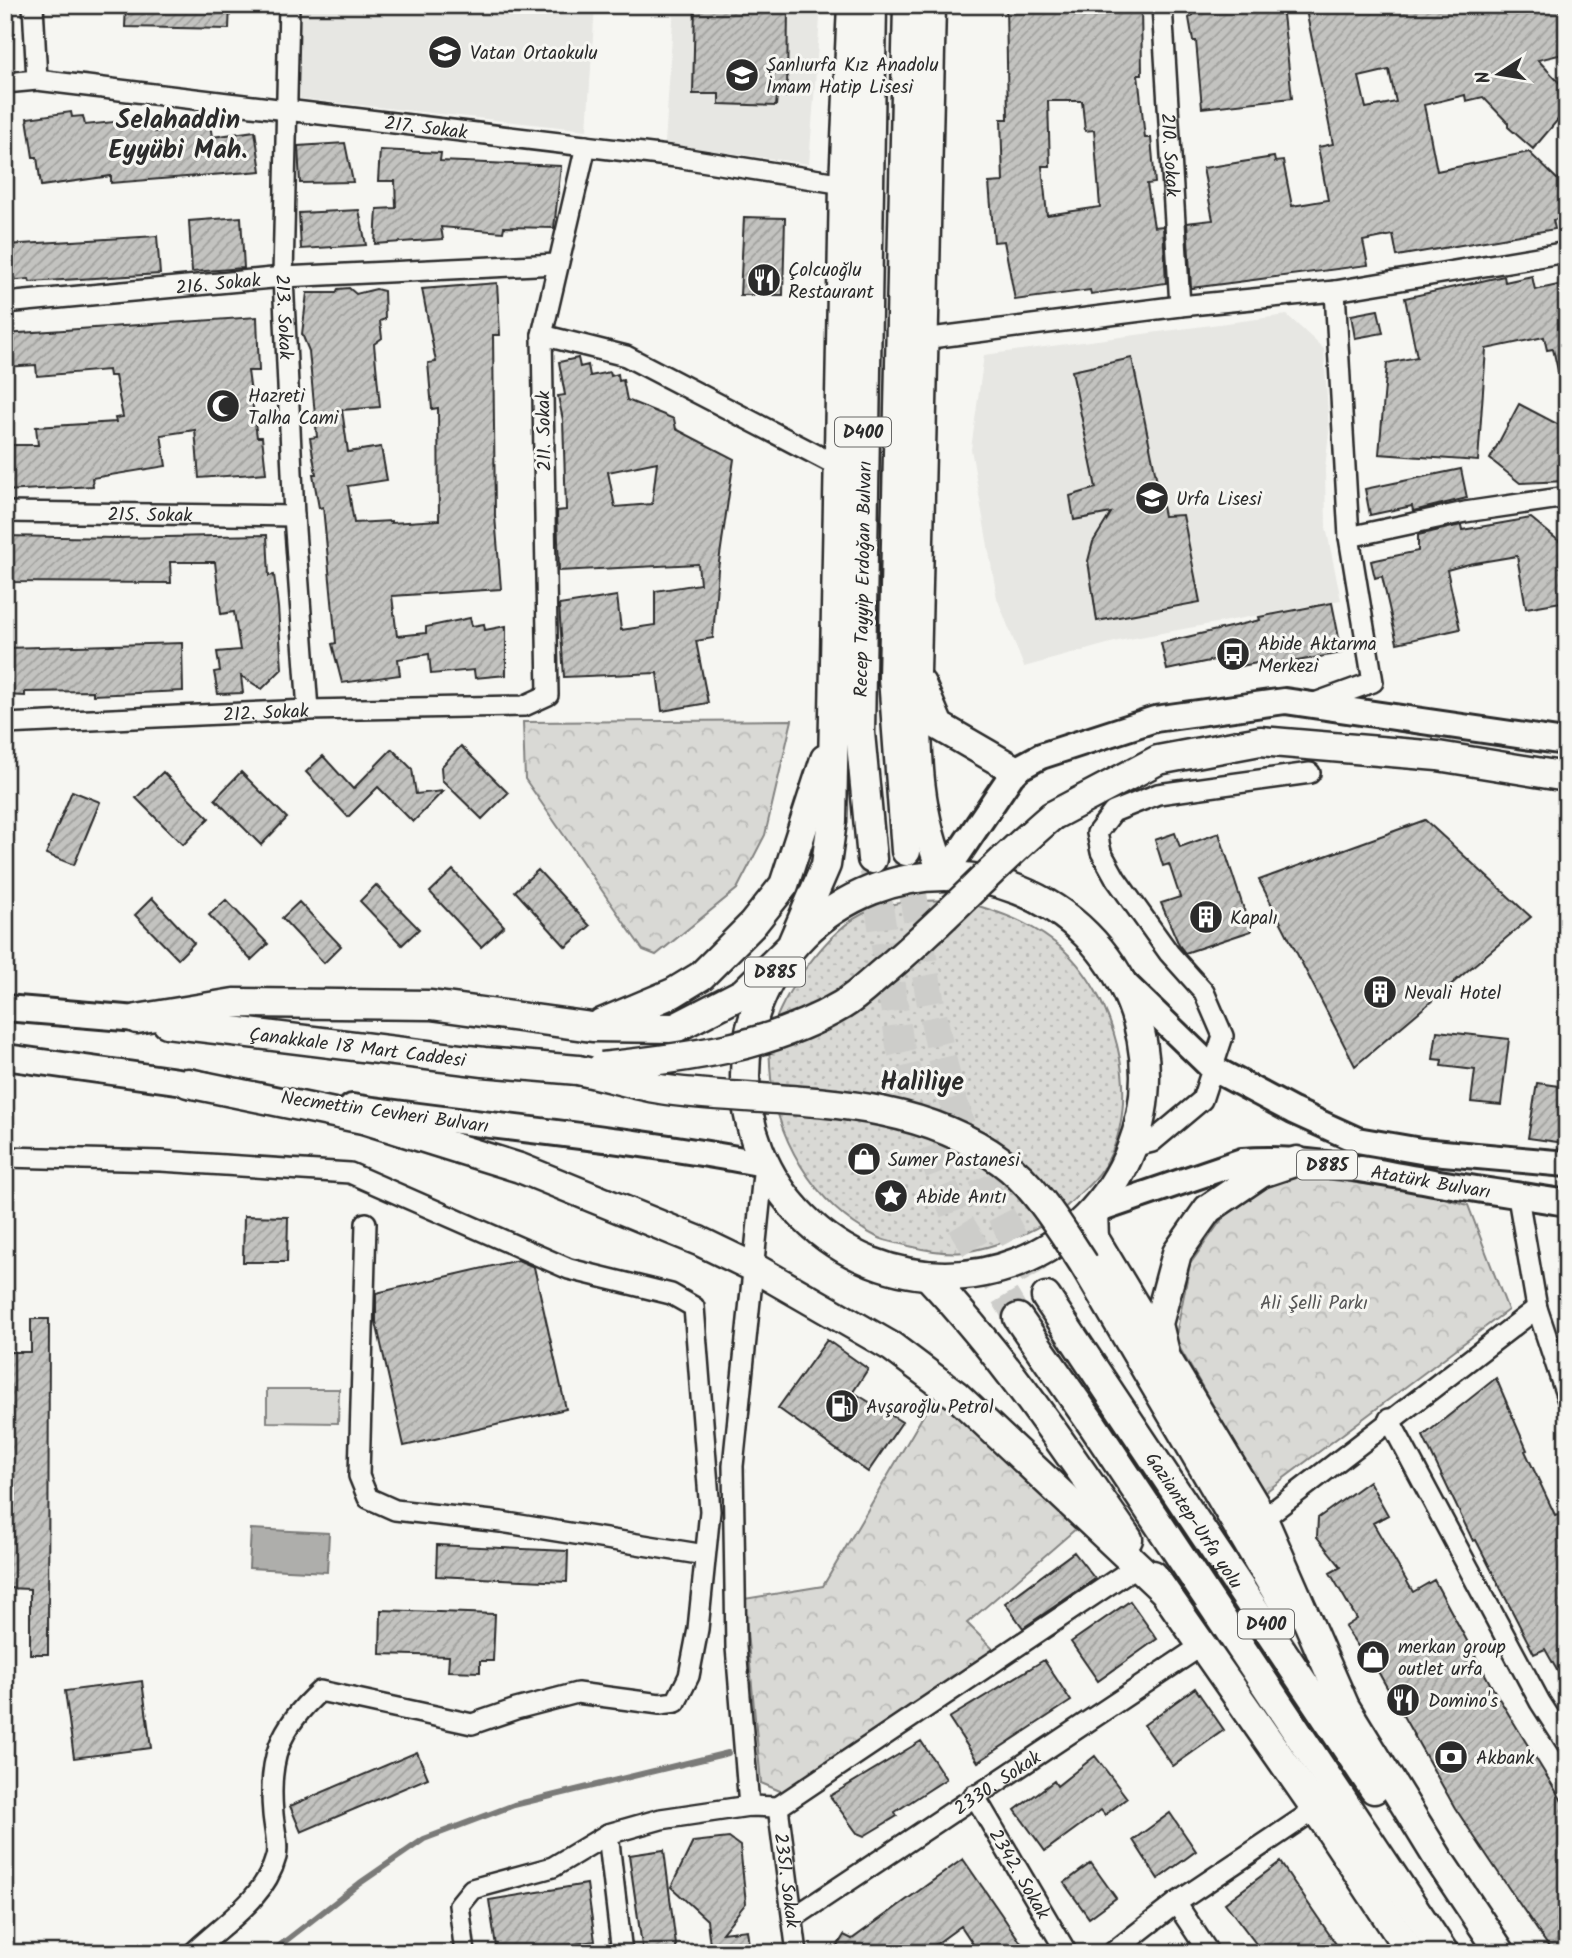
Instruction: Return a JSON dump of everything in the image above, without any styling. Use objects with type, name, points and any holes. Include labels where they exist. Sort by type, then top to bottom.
[{"type":"highway","points":[[137,1019],[233,1003],[431,1005],[592,1027],[675,1028],[743,993],[791,946],[827,865],[832,821],[844,184],[852,5]]},
{"type":"highway","name":"Recep Tayyip Erdoğan Bulvarı","points":[[872,5],[860,733],[872,859]]},
{"type":"highway","name":"Recep Tayyip Erdoğan Bulvarı","points":[[906,850],[893,678],[908,5]]},
{"type":"highway","points":[[931,5],[916,673],[918,784],[930,844],[944,875]]},
{"type":"highway","points":[[916,673],[939,726],[1015,770]]},
{"type":"highway","points":[[592,1027],[673,993],[701,976],[752,925],[784,885],[833,736]]},
{"type":"highway","points":[[578,1070],[706,1055],[796,1027],[844,1004],[939,925],[1004,856],[1052,816],[1158,760],[1260,741],[1438,757],[1567,777]]},
{"type":"highway","name":"D885","points":[[944,875],[986,880],[1026,893],[1063,914],[1094,943],[1119,978],[1136,1018],[1144,1061],[1143,1105],[1132,1147],[1115,1181],[1093,1212],[1046,1250],[989,1272],[929,1277],[862,1260],[805,1221],[764,1164],[746,1109],[745,1051],[760,995],[791,946],[834,908],[866,893],[887,884],[944,875]]},
{"type":"highway","name":"Çanakkale 18 Mart Caddesi","points":[[137,1019],[484,1062],[578,1070]]},
{"type":"highway","points":[[578,1070],[666,1090],[755,1095],[874,1109],[935,1126],[1003,1162],[1058,1223],[1084,1264],[1345,1707],[1439,1860],[1501,1953]]},
{"type":"highway","points":[[188,1083],[363,1119],[520,1168],[699,1241],[753,1267],[892,1347],[956,1395],[1162,1589]]},
{"type":"highway","points":[[1166,1359],[1158,1324],[1177,1253],[1208,1209],[1261,1173],[1297,1161]]},
{"type":"highway","points":[[1093,1212],[1094,1238],[1263,1519],[1345,1707]]},
{"type":"highway","points":[[929,1277],[978,1329],[1046,1418],[1316,1809],[1411,1953]]},
{"type":"highway","name":"Gaziantep-Urfa yolu","points":[[1046,1297],[1255,1607],[1481,1953]]},
{"type":"highway","name":"Gaziantep-Urfa yolu","points":[[1018,1318],[1094,1427],[1444,1953]]},
{"type":"main road","points":[[944,875],[1015,770],[1041,756],[1155,719],[1285,701],[1565,742],[1567,745]]},
{"type":"main road","points":[[1119,978],[1212,1068],[1293,1111],[1357,1140],[1421,1151],[1567,1164]]},
{"type":"main road","points":[[5,1008],[137,1019]]},
{"type":"main road","name":"Necmettin Cevheri Bulvarı","points":[[5,1057],[543,1134],[634,1142],[764,1164]]},
{"type":"main road","name":"Atatürk Bulvarı","points":[[1093,1212],[1242,1161],[1297,1161],[1567,1203]]},
{"type":"street","points":[[33,5],[37,80]]},
{"type":"street","name":"213. Sokak","points":[[289,5],[284,276],[294,516],[308,710]]},
{"type":"street","name":"210. Sokak","points":[[1162,5],[1180,306]]},
{"type":"street","name":"217. Sokak","points":[[5,83],[37,80],[586,146],[844,184]]},
{"type":"street","name":"211. Sokak","points":[[524,706],[548,695],[542,335],[586,146]]},
{"type":"street","points":[[923,339],[1180,306],[1335,291],[1567,252]]},
{"type":"street","name":"216. Sokak","points":[[5,303],[284,276],[557,264]]},
{"type":"street","points":[[1311,705],[1373,682],[1349,537],[1335,291]]},
{"type":"street","points":[[542,335],[626,356],[838,466]]},
{"type":"street","points":[[1349,537],[1465,512],[1564,503]]},
{"type":"street","name":"215. Sokak","points":[[5,512],[294,516]]},
{"type":"street","name":"212. Sokak","points":[[5,724],[308,710],[524,706]]},
{"type":"street","points":[[1132,1147],[1152,1142],[1202,1100],[1223,1036],[1204,992],[1169,953],[1116,879],[1101,852],[1097,833],[1113,812],[1158,794],[1310,773]]},
{"type":"street","points":[[5,1157],[161,1161],[350,1173],[569,1269],[671,1294],[694,1307],[710,1511],[698,1629],[689,1676],[676,1702],[660,1704],[577,1693],[472,1724],[320,1691],[295,1713],[276,1749],[272,1807],[276,1856],[258,1894],[193,1953]]},
{"type":"street","points":[[749,1806],[736,1647],[733,1466],[764,1164]]},
{"type":"street","points":[[1518,1197],[1536,1308],[1566,1395]]},
{"type":"street","points":[[366,1223],[359,1476],[368,1498],[395,1510],[500,1521],[705,1555]]},
{"type":"street","points":[[1263,1519],[1536,1308]]},
{"type":"street","points":[[1566,1395],[1567,1372]]},
{"type":"street","points":[[1389,1419],[1540,1702],[1567,1744]]},
{"type":"street","points":[[466,1953],[459,1905],[472,1889],[553,1867],[608,1834],[661,1819],[749,1806],[778,1807],[1138,1565]]},
{"type":"street","name":"2330. Sokak","points":[[793,1919],[974,1795],[1201,1646]]},
{"type":"street","name":"2342. Sokak","points":[[974,1795],[1067,1953]]},
{"type":"street","name":"2351. Sokak","points":[[778,1807],[797,1953]]},
{"type":"street","points":[[1112,1953],[1175,1903],[1316,1809]]},
{"type":"street","points":[[608,1834],[622,1953]]},
{"type":"street","points":[[1175,1903],[1209,1953]]},
{"type":"shaded area","name":"Vatan Ortaokulu","points":[[302,5],[595,5],[587,130],[294,98]]},
{"type":"shaded area","name":"Şanlıurfa Kız Anadolu İmam Hatip Lisesi","points":[[674,5],[821,5],[809,164],[665,144]]},
{"type":"shaded area","name":"Urfa Lisesi","points":[[1287,315],[1324,349],[1329,432],[1325,469],[1326,527],[1341,600],[1118,641],[1024,667],[997,598],[971,449],[984,355]]},
{"type":"shaded area","points":[[251,1529],[329,1533],[327,1572],[249,1568]]},
{"type":"green space","points":[[792,720],[765,835],[737,889],[656,955],[643,950],[525,779],[523,722]]},
{"type":"green space","points":[[958,900],[1020,921],[1054,942],[1077,964],[1096,992],[1111,1024],[1120,1058],[1123,1094],[1120,1128],[1109,1159],[1089,1185],[1069,1204],[1046,1222],[1012,1239],[976,1250],[950,1252],[922,1249],[877,1237],[854,1223],[816,1187],[788,1142],[779,1117],[773,1091],[769,1044],[772,1029],[789,993],[822,947],[838,931],[854,919],[888,905]]},
{"type":"green space","name":"Ali Şelli Parkı","points":[[1291,1175],[1416,1190],[1468,1205],[1508,1310],[1264,1493],[1175,1340],[1190,1264],[1222,1219],[1256,1188]]},
{"type":"green space","points":[[267,1389],[339,1389],[338,1423],[267,1422]]},
{"type":"green space","points":[[937,1392],[1078,1527],[967,1623],[996,1652],[785,1793],[761,1783],[744,1599],[823,1586]]},
{"type":"building","points":[[126,5],[230,5],[229,29],[125,27]]},
{"type":"building","points":[[695,5],[788,5],[787,97],[777,96],[776,106],[719,104],[719,94],[693,94]]},
{"type":"building","points":[[1006,5],[1141,5],[1142,74],[1138,74],[1145,138],[1151,138],[1155,183],[1147,184],[1154,227],[1163,226],[1166,283],[1091,294],[1090,290],[1015,300],[1004,241],[994,242],[989,183],[1003,182],[1001,119],[1008,119]],"holes":[[[1048,101],[1082,101],[1085,131],[1094,130],[1100,207],[1047,215],[1042,166],[1050,166]]]},
{"type":"building","points":[[1191,5],[1282,5],[1292,98],[1202,108],[1196,41],[1193,41],[1189,18],[1193,15]]},
{"type":"building","points":[[1305,5],[1537,5],[1538,10],[1558,6],[1560,12],[1567,11],[1567,53],[1538,60],[1567,91],[1567,109],[1533,149],[1508,127],[1508,123],[1483,97],[1466,101],[1465,95],[1424,105],[1437,171],[1529,152],[1557,179],[1567,176],[1567,217],[1553,220],[1555,229],[1397,256],[1393,235],[1363,241],[1368,265],[1191,288],[1187,223],[1213,220],[1203,168],[1274,157],[1275,162],[1283,161],[1292,206],[1328,200],[1318,147],[1333,144]],"holes":[[[1389,70],[1396,102],[1366,108],[1359,77]]]},
{"type":"building","points":[[71,112],[72,117],[83,116],[85,125],[153,118],[155,132],[210,124],[212,137],[255,131],[261,171],[111,183],[111,176],[41,186],[27,118]]},
{"type":"building","points":[[345,143],[353,182],[300,183],[298,146]]},
{"type":"building","points":[[380,150],[441,153],[440,161],[561,166],[554,228],[504,227],[503,232],[441,227],[443,239],[375,244],[377,209],[396,208],[395,181],[378,181]]},
{"type":"building","points":[[359,210],[366,245],[301,249],[299,213]]},
{"type":"building","points":[[241,217],[244,268],[192,272],[189,221]]},
{"type":"building","points":[[744,217],[785,218],[783,295],[740,295]]},
{"type":"building","points":[[157,236],[160,274],[30,282],[29,279],[5,281],[5,245]]},
{"type":"building","points":[[1504,276],[1505,282],[1532,276],[1535,290],[1567,283],[1567,378],[1560,379],[1553,349],[1547,350],[1544,337],[1486,349],[1478,461],[1379,454],[1387,363],[1417,357],[1405,298]]},
{"type":"building","points":[[497,283],[500,335],[493,335],[495,516],[501,589],[392,596],[397,636],[426,633],[426,627],[470,618],[472,626],[484,624],[485,630],[506,626],[506,675],[475,678],[474,670],[431,674],[429,654],[398,659],[400,675],[342,683],[332,644],[336,643],[323,507],[319,508],[313,474],[316,474],[310,438],[317,437],[309,351],[302,334],[307,293],[336,293],[338,289],[349,288],[356,294],[376,289],[384,291],[385,319],[380,321],[382,338],[374,344],[380,407],[342,410],[348,452],[381,447],[387,480],[348,486],[354,523],[391,523],[439,520],[438,408],[432,409],[428,363],[436,362],[422,289]]},
{"type":"building","points":[[1378,310],[1383,333],[1355,338],[1351,315]]},
{"type":"building","points":[[257,317],[259,371],[248,371],[257,437],[262,437],[266,473],[199,478],[195,430],[161,435],[166,466],[92,478],[93,486],[5,491],[5,445],[38,445],[36,427],[116,422],[115,418],[123,417],[115,376],[109,376],[108,370],[37,376],[36,365],[5,367],[5,334]]},
{"type":"building","points":[[578,358],[580,367],[588,365],[590,376],[610,372],[611,376],[618,374],[619,381],[623,380],[627,400],[674,419],[676,429],[734,459],[718,569],[713,638],[696,641],[708,703],[662,711],[657,673],[564,677],[559,605],[617,596],[621,630],[655,625],[655,591],[700,584],[698,564],[559,571],[557,511],[566,510],[563,420],[558,396],[565,395],[559,362]],"holes":[[[657,462],[652,504],[615,507],[608,472]]]},
{"type":"building","points":[[1132,358],[1164,516],[1183,515],[1200,602],[1097,621],[1088,561],[1093,542],[1111,513],[1074,520],[1070,496],[1096,488],[1072,371]]},
{"type":"building","points":[[1519,404],[1567,429],[1567,481],[1520,483],[1490,459]]},
{"type":"building","points":[[1461,469],[1467,498],[1413,511],[1412,506],[1370,515],[1365,489]]},
{"type":"building","points":[[1531,518],[1565,546],[1567,557],[1560,559],[1567,601],[1526,608],[1517,556],[1469,564],[1447,570],[1460,629],[1397,643],[1382,576],[1375,578],[1371,561],[1418,551],[1418,535],[1461,525],[1462,530]]},
{"type":"building","points":[[267,535],[269,576],[274,575],[278,607],[282,669],[262,689],[241,676],[243,693],[218,694],[214,672],[220,671],[217,652],[240,650],[234,612],[221,614],[215,562],[170,562],[171,583],[5,582],[5,536],[116,538]]},
{"type":"building","points":[[1332,603],[1342,653],[1269,666],[1268,661],[1230,668],[1228,657],[1167,670],[1161,643],[1260,620],[1259,617]]},
{"type":"building","points":[[182,643],[183,691],[93,695],[93,691],[25,692],[25,696],[5,695],[5,648]]},
{"type":"building","points":[[461,746],[508,793],[482,819],[442,780],[441,767]]},
{"type":"building","points":[[392,749],[412,769],[416,794],[443,791],[413,822],[378,787],[348,817],[306,772],[323,756],[353,789]]},
{"type":"building","points":[[163,772],[209,818],[183,845],[136,798]]},
{"type":"building","points":[[241,772],[287,818],[261,845],[215,799]]},
{"type":"building","points":[[72,791],[100,802],[74,865],[46,854]]},
{"type":"building","name":"Nevali Hotel","points":[[1425,820],[1531,917],[1355,1066],[1259,880]]},
{"type":"building","name":"Kapalı","points":[[1175,833],[1180,847],[1219,833],[1251,931],[1185,953],[1161,903],[1180,897],[1169,864],[1163,866],[1155,840]]},
{"type":"building","points":[[453,870],[504,926],[481,947],[430,892]]},
{"type":"building","points":[[538,870],[590,926],[566,947],[515,891]]},
{"type":"building","points":[[376,885],[419,929],[402,945],[360,901]]},
{"type":"building","points":[[152,898],[194,943],[178,959],[135,915]]},
{"type":"building","points":[[226,900],[268,944],[251,960],[209,915]]},
{"type":"building","points":[[299,902],[341,946],[324,963],[282,918]]},
{"type":"building","points":[[1437,1031],[1509,1039],[1501,1105],[1471,1102],[1475,1070],[1441,1066],[1442,1060],[1433,1059]]},
{"type":"building","points":[[1537,1083],[1567,1087],[1565,1143],[1528,1138]]},
{"type":"building","points":[[244,1216],[288,1217],[287,1262],[243,1262]]},
{"type":"building","points":[[518,1260],[534,1267],[566,1409],[404,1446],[376,1322],[376,1293]]},
{"type":"building","points":[[31,1319],[49,1319],[48,1654],[30,1654],[30,1589],[5,1588],[5,1352],[31,1352]]},
{"type":"building","points":[[827,1340],[868,1369],[853,1392],[902,1422],[868,1472],[778,1408]]},
{"type":"building","points":[[1496,1378],[1527,1450],[1525,1451],[1555,1515],[1558,1514],[1567,1531],[1567,1688],[1545,1649],[1534,1654],[1476,1540],[1473,1541],[1423,1436]]},
{"type":"building","points":[[1369,1481],[1388,1515],[1373,1523],[1413,1592],[1434,1580],[1492,1687],[1567,1809],[1567,1953],[1553,1953],[1510,1890],[1455,1808],[1376,1668],[1374,1670],[1345,1627],[1357,1619],[1330,1573],[1341,1567],[1317,1537],[1318,1518]]},
{"type":"building","points":[[437,1545],[568,1551],[567,1582],[436,1576]]},
{"type":"building","points":[[1074,1552],[1095,1579],[1023,1628],[1005,1603]]},
{"type":"building","points":[[1130,1601],[1157,1639],[1098,1681],[1071,1642]]},
{"type":"building","points":[[381,1610],[495,1614],[493,1661],[480,1661],[480,1672],[448,1671],[449,1656],[380,1654]]},
{"type":"building","points":[[1044,1660],[1071,1701],[978,1762],[949,1718]]},
{"type":"building","points":[[142,1681],[151,1748],[74,1758],[65,1691]]},
{"type":"building","points":[[1195,1688],[1224,1730],[1173,1766],[1144,1725]]},
{"type":"building","points":[[921,1741],[946,1779],[895,1812],[897,1816],[864,1836],[857,1833],[830,1796]]},
{"type":"building","points":[[417,1752],[428,1778],[301,1832],[290,1806]]},
{"type":"building","points":[[1095,1756],[1127,1798],[1105,1815],[1101,1810],[1045,1851],[1015,1810],[1054,1781],[1057,1786]]},
{"type":"building","points":[[1170,1813],[1196,1851],[1158,1879],[1133,1840]]},
{"type":"building","points":[[729,1838],[740,1846],[746,1903],[722,1933],[747,1930],[750,1953],[711,1953],[707,1920],[671,1887],[693,1842]]},
{"type":"building","points":[[664,1850],[677,1953],[643,1953],[629,1855]]},
{"type":"building","points":[[963,1859],[1028,1953],[979,1953],[961,1926],[924,1953],[833,1953],[844,1935],[852,1939]]},
{"type":"building","points":[[1280,1862],[1338,1947],[1330,1953],[1263,1953],[1225,1903]]},
{"type":"building","points":[[1091,1863],[1116,1898],[1089,1918],[1064,1883]]},
{"type":"building","points":[[587,1884],[595,1941],[534,1950],[534,1953],[497,1953],[489,1900]]},
{"type":"waterway","points":[[270,1953],[360,1883],[424,1839],[514,1805],[728,1753]]},
{"type":"tunnel","points":[[906,851],[929,992],[952,1097],[981,1174],[1046,1297]]},
{"type":"tunnel","points":[[872,859],[900,1046],[923,1129],[954,1213],[1018,1318]]},
{"type":"place","name":"Vatan Ortaokulu","points":[[445,52]]},
{"type":"place","name":"Şanlıurfa Kız Anadolu İmam Hatip Lisesi","points":[[742,75]]},
{"type":"place","name":"Çolcuoğlu Restaurant","points":[[764,280]]},
{"type":"place","name":"Hazreti Talha Cami","points":[[223,406]]},
{"type":"place","name":"Urfa Lisesi","points":[[1152,498]]},
{"type":"place","name":"Abide Aktarma Merkezi","points":[[1233,654]]},
{"type":"place","name":"Kapalı","points":[[1206,917]]},
{"type":"place","name":"Nevali Hotel","points":[[1380,992]]},
{"type":"place","name":"Sumer Pastanesi","points":[[864,1159]]},
{"type":"place","name":"Abide Anıtı","points":[[891,1196]]},
{"type":"place","name":"Avşaroğlu Petrol","points":[[842,1406]]},
{"type":"place","name":"merkan group outlet urfa","points":[[1373,1657]]},
{"type":"place","name":"Domino's","points":[[1403,1700]]},
{"type":"place","name":"Akbank","points":[[1451,1757]]},
{"type":"district","name":"Selahaddin Eyyübi Mah.","points":[[178,134]]},
{"type":"district","name":"Haliliye","points":[[922,1081]]}]
